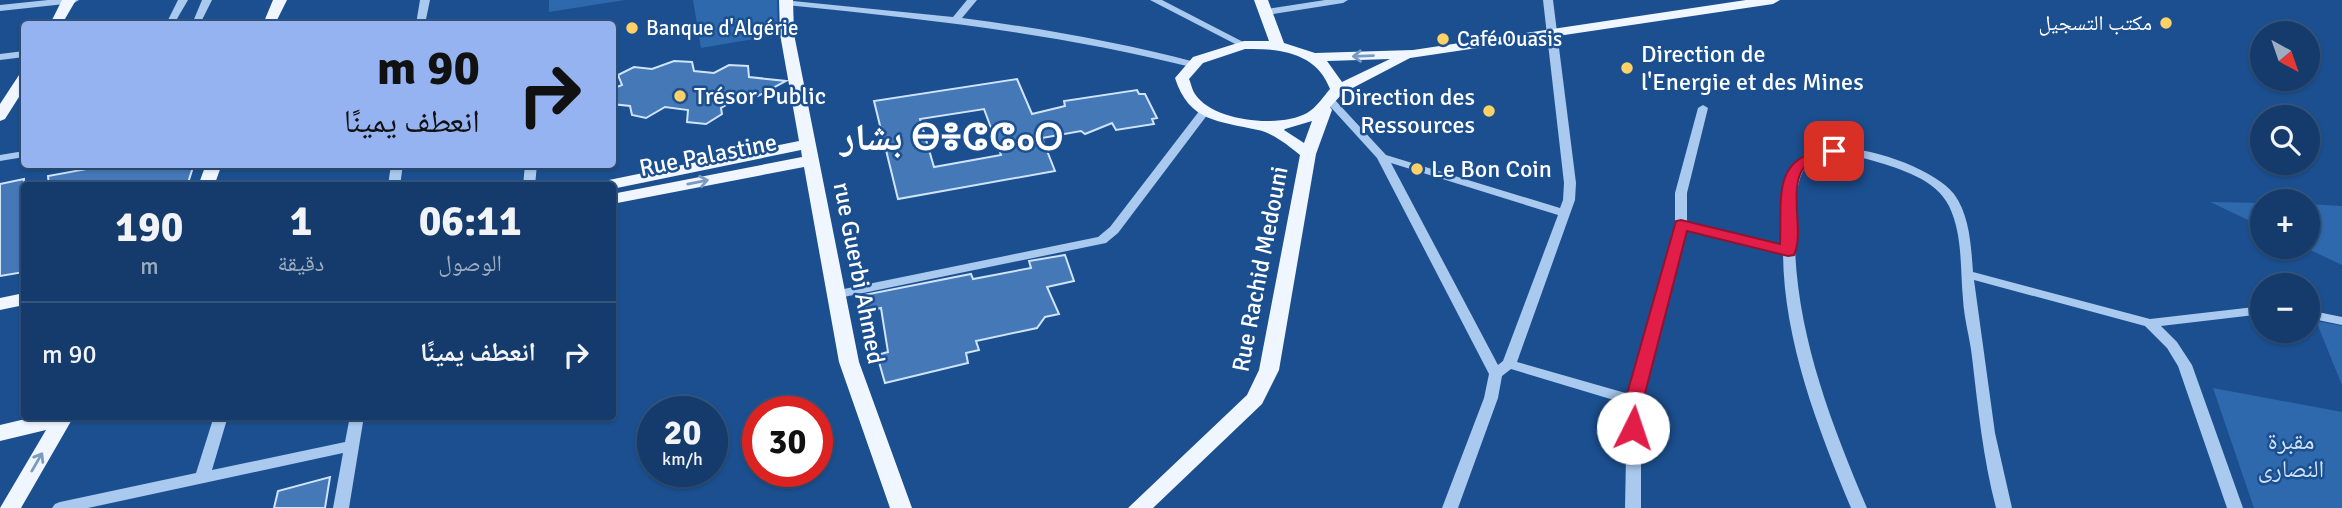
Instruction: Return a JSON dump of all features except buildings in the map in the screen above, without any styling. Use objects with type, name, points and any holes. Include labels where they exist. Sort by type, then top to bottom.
[{"type":"main road","points":[[58,21],[71,0]]},
{"type":"main road","points":[[270,21],[280,0]]},
{"type":"main road","points":[[1312,57],[1413,54],[1773,0]]},
{"type":"main road","name":"rue Guerbi Ahmed","points":[[786,1],[787,34],[811,152],[834,295],[849,362],[901,508]]},
{"type":"main road","points":[[1264,6],[1278,46]]},
{"type":"main road","points":[[1308,154],[1291,139],[1262,126],[1220,119],[1203,112],[1184,93],[1182,83],[1191,64],[1216,50],[1244,45],[1278,46],[1312,57],[1324,64],[1335,78],[1331,101]]},
{"type":"main road","points":[[1262,126],[1307,118],[1331,101],[1413,54]]},
{"type":"main road","points":[[0,116],[5,102],[21,82]]},
{"type":"main road","name":"Rue Rachid Medouni","points":[[1139,508],[1255,399],[1263,387],[1269,370],[1308,154],[1331,101]]},
{"type":"main road","name":"Rue Palastine","points":[[616,184],[811,152]]},
{"type":"main road","name":"Rue Palastine","points":[[616,198],[811,152]]},
{"type":"main road","points":[[0,304],[21,300]]},
{"type":"main road","points":[[0,433],[52,420]]},
{"type":"main road","points":[[10,508],[62,420]]},
{"type":"street","points":[[0,8],[71,0]]},
{"type":"street","points":[[172,21],[183,0]]},
{"type":"street","points":[[197,21],[207,0]]},
{"type":"street","points":[[421,21],[425,0]]},
{"type":"street","points":[[955,20],[972,0]]},
{"type":"street","points":[[1155,0],[1244,45]]},
{"type":"street","points":[[1264,6],[1343,0]]},
{"type":"street","points":[[1496,373],[1509,364],[1564,213],[1570,183],[1548,0]]},
{"type":"street","points":[[786,1],[955,20],[1145,51],[1191,64]]},
{"type":"street","points":[[0,57],[21,54]]},
{"type":"street","points":[[1331,101],[1381,157],[1496,373],[1491,398],[1450,508]]},
{"type":"street","points":[[1633,508],[1634,401],[1681,224],[1681,193],[1703,108]]},
{"type":"street","points":[[834,295],[1102,240],[1114,230],[1203,112]]},
{"type":"street","points":[[1859,508],[1837,456],[1807,367],[1792,307],[1788,251],[1790,184],[1797,166],[1813,154],[1853,152],[1916,173],[1939,186],[1951,197],[1961,231],[1992,464],[2004,508]]},
{"type":"street","points":[[0,158],[21,155]]},
{"type":"street","points":[[1381,157],[1564,213]]},
{"type":"street","points":[[1681,224],[1788,251]]},
{"type":"street","points":[[1967,274],[2150,323],[2250,311]]},
{"type":"street","points":[[2320,316],[2342,321]]},
{"type":"street","points":[[2150,323],[2185,365],[2235,508]]},
{"type":"street","points":[[1509,364],[1634,401]]},
{"type":"street","points":[[202,477],[220,420]]},
{"type":"street","points":[[341,508],[356,420]]},
{"type":"street","points":[[60,508],[352,446]]},
{"type":"green space","points":[[549,0],[625,0],[549,12]]},
{"type":"green space","points":[[693,0],[777,0],[778,35],[701,48]]},
{"type":"green space","points":[[2210,202],[2250,203],[2250,221]]},
{"type":"green space","points":[[2320,205],[2342,206],[2342,265],[2320,255]]},
{"type":"green space","name":"مقبرة النصارى","points":[[2320,322],[2342,326],[2342,385],[2320,331]]},
{"type":"green space","name":"مقبرة النصارى","points":[[2213,388],[2342,412],[2342,508],[2254,508]]},
{"type":"place","name":"مكتب التسجيل","points":[[2166,23]]},
{"type":"place","name":"Banque d'Algérie","points":[[632,28]]},
{"type":"place","name":"Café Ouasis","points":[[1443,39]]},
{"type":"place","name":"Direction de l'Energie et des Mines","points":[[1627,68]]},
{"type":"place","name":"Trésor Public","points":[[680,96]]},
{"type":"place","name":"Direction des Ressources","points":[[1489,111]]},
{"type":"place","name":"Le Bon Coin","points":[[1417,169]]},
{"type":"district","name":"بشار ⴱⴻⵛⵛⴰⵔ","points":[[952,137]]},
{"type":"route","points":[[1633,428],[1634,401],[1681,224],[1788,251],[1790,184],[1797,166],[1813,154],[1834,151]]}]
